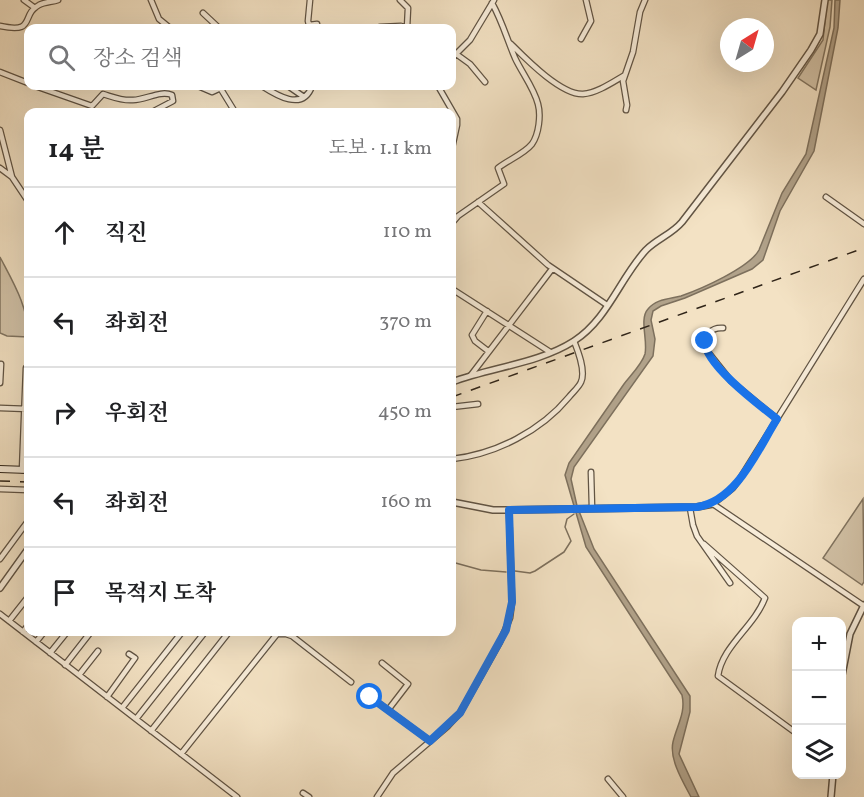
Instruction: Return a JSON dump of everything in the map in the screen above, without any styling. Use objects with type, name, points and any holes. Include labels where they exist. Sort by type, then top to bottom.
[{"type":"main road","points":[[0,469],[24,470]]},
{"type":"street","points":[[24,0],[35,8]]},
{"type":"street","points":[[0,26],[14,29],[21,27],[39,5],[58,0]]},
{"type":"street","points":[[151,0],[159,19],[165,24]]},
{"type":"street","points":[[309,24],[310,0]]},
{"type":"street","points":[[400,0],[408,8],[408,24]]},
{"type":"street","points":[[581,39],[591,21],[586,0]]},
{"type":"street","points":[[626,111],[623,81],[633,52],[640,12],[645,0]]},
{"type":"street","points":[[456,380],[550,352],[574,341],[588,330],[645,252],[676,230],[783,92],[820,34],[825,0]]},
{"type":"street","points":[[456,219],[504,184],[498,168],[531,145],[537,131],[538,102],[507,40],[502,20],[493,2]]},
{"type":"street","points":[[456,52],[470,40],[493,2]]},
{"type":"street","points":[[203,13],[215,24]]},
{"type":"street","points":[[507,40],[539,70],[568,91],[584,94],[625,75]]},
{"type":"street","points":[[456,56],[470,64],[485,82]]},
{"type":"street","points":[[0,72],[24,81]]},
{"type":"street","points":[[46,90],[92,106],[103,94],[129,101],[167,93],[172,96],[173,101],[160,108]]},
{"type":"street","points":[[224,90],[233,108]]},
{"type":"street","points":[[269,90],[284,99],[304,97],[310,90]]},
{"type":"street","points":[[294,90],[304,97]]},
{"type":"street","points":[[440,90],[451,108]]},
{"type":"street","points":[[0,130],[12,177],[24,195]]},
{"type":"street","points":[[0,168],[12,177]]},
{"type":"street","points":[[826,197],[864,224]]},
{"type":"street","points":[[478,202],[552,268],[608,305]]},
{"type":"street","points":[[471,375],[552,268]]},
{"type":"street","points":[[456,503],[493,510],[690,508],[713,504],[733,488],[864,279]]},
{"type":"street","points":[[456,292],[550,352]]},
{"type":"street","points":[[487,311],[472,335],[473,339],[488,351]]},
{"type":"street","points":[[723,328],[710,331],[704,346],[731,381],[777,419]]},
{"type":"street","points":[[456,458],[472,456],[513,441],[556,412],[582,378],[574,341]]},
{"type":"street","points":[[0,383],[1,364]]},
{"type":"street","points":[[456,407],[477,404]]},
{"type":"street","points":[[0,408],[24,409]]},
{"type":"street","points":[[591,472],[592,508]]},
{"type":"street","points":[[0,489],[24,490]]},
{"type":"street","points":[[713,504],[864,605],[850,634],[843,671]]},
{"type":"street","points":[[690,508],[697,536],[765,598],[752,621],[722,660],[718,676],[792,730]]},
{"type":"street","points":[[377,797],[393,773],[460,713],[506,630],[512,602],[509,510]]},
{"type":"street","points":[[0,558],[24,525]]},
{"type":"street","points":[[704,544],[730,583]]},
{"type":"street","points":[[0,588],[24,555]]},
{"type":"street","points":[[9,621],[24,602]]},
{"type":"street","points":[[0,614],[23,632]]},
{"type":"street","points":[[28,636],[237,797]]},
{"type":"street","points":[[36,642],[41,636]]},
{"type":"street","points":[[50,653],[65,636]]},
{"type":"street","points":[[65,664],[88,636]]},
{"type":"street","points":[[122,708],[179,636]]},
{"type":"street","points":[[136,719],[202,636]]},
{"type":"street","points":[[151,731],[226,636]]},
{"type":"street","points":[[181,754],[274,636]]},
{"type":"street","points":[[294,636],[351,682]]},
{"type":"street","points":[[79,675],[99,651]]},
{"type":"street","points":[[107,697],[135,658],[129,654]]},
{"type":"street","points":[[382,663],[408,684],[388,710]]},
{"type":"street","points":[[370,697],[430,741]]},
{"type":"street","points":[[608,779],[623,797]]},
{"type":"street","points":[[831,797],[832,779]]},
{"type":"street","points":[[303,793],[309,797]]},
{"type":"shaded area","points":[[827,0],[832,0],[830,27],[816,90],[798,78],[823,40]]},
{"type":"shaded area","points":[[835,0],[840,0],[838,28],[814,151],[780,211],[763,260],[752,269],[653,311],[651,320],[655,339],[653,356],[574,467],[571,479],[577,506],[594,549],[690,696],[690,712],[679,754],[699,797],[691,797],[678,770],[672,749],[682,713],[682,695],[586,547],[565,475],[569,463],[644,358],[646,348],[644,318],[648,309],[659,301],[681,296],[724,277],[745,264],[759,250],[782,193],[806,154],[834,28]]},
{"type":"shaded area","points":[[0,257],[23,306],[24,337],[7,336],[0,333]]},
{"type":"shaded area","points":[[863,499],[864,582],[862,585],[823,558]]},
{"type":"waterway","points":[[515,571],[530,573],[564,552],[571,541],[565,527],[567,519],[574,514]]},
{"type":"waterway","points":[[456,563],[481,570],[506,572]]},
{"type":"railway","points":[[456,396],[864,248]]},
{"type":"railway","points":[[0,481],[24,482]]},
{"type":"route","points":[[370,697],[430,741],[460,713],[500,642],[510,618],[512,602],[509,510],[520,508],[697,507],[713,504],[733,488],[777,419],[731,381],[712,359],[704,346],[705,341]]}]
